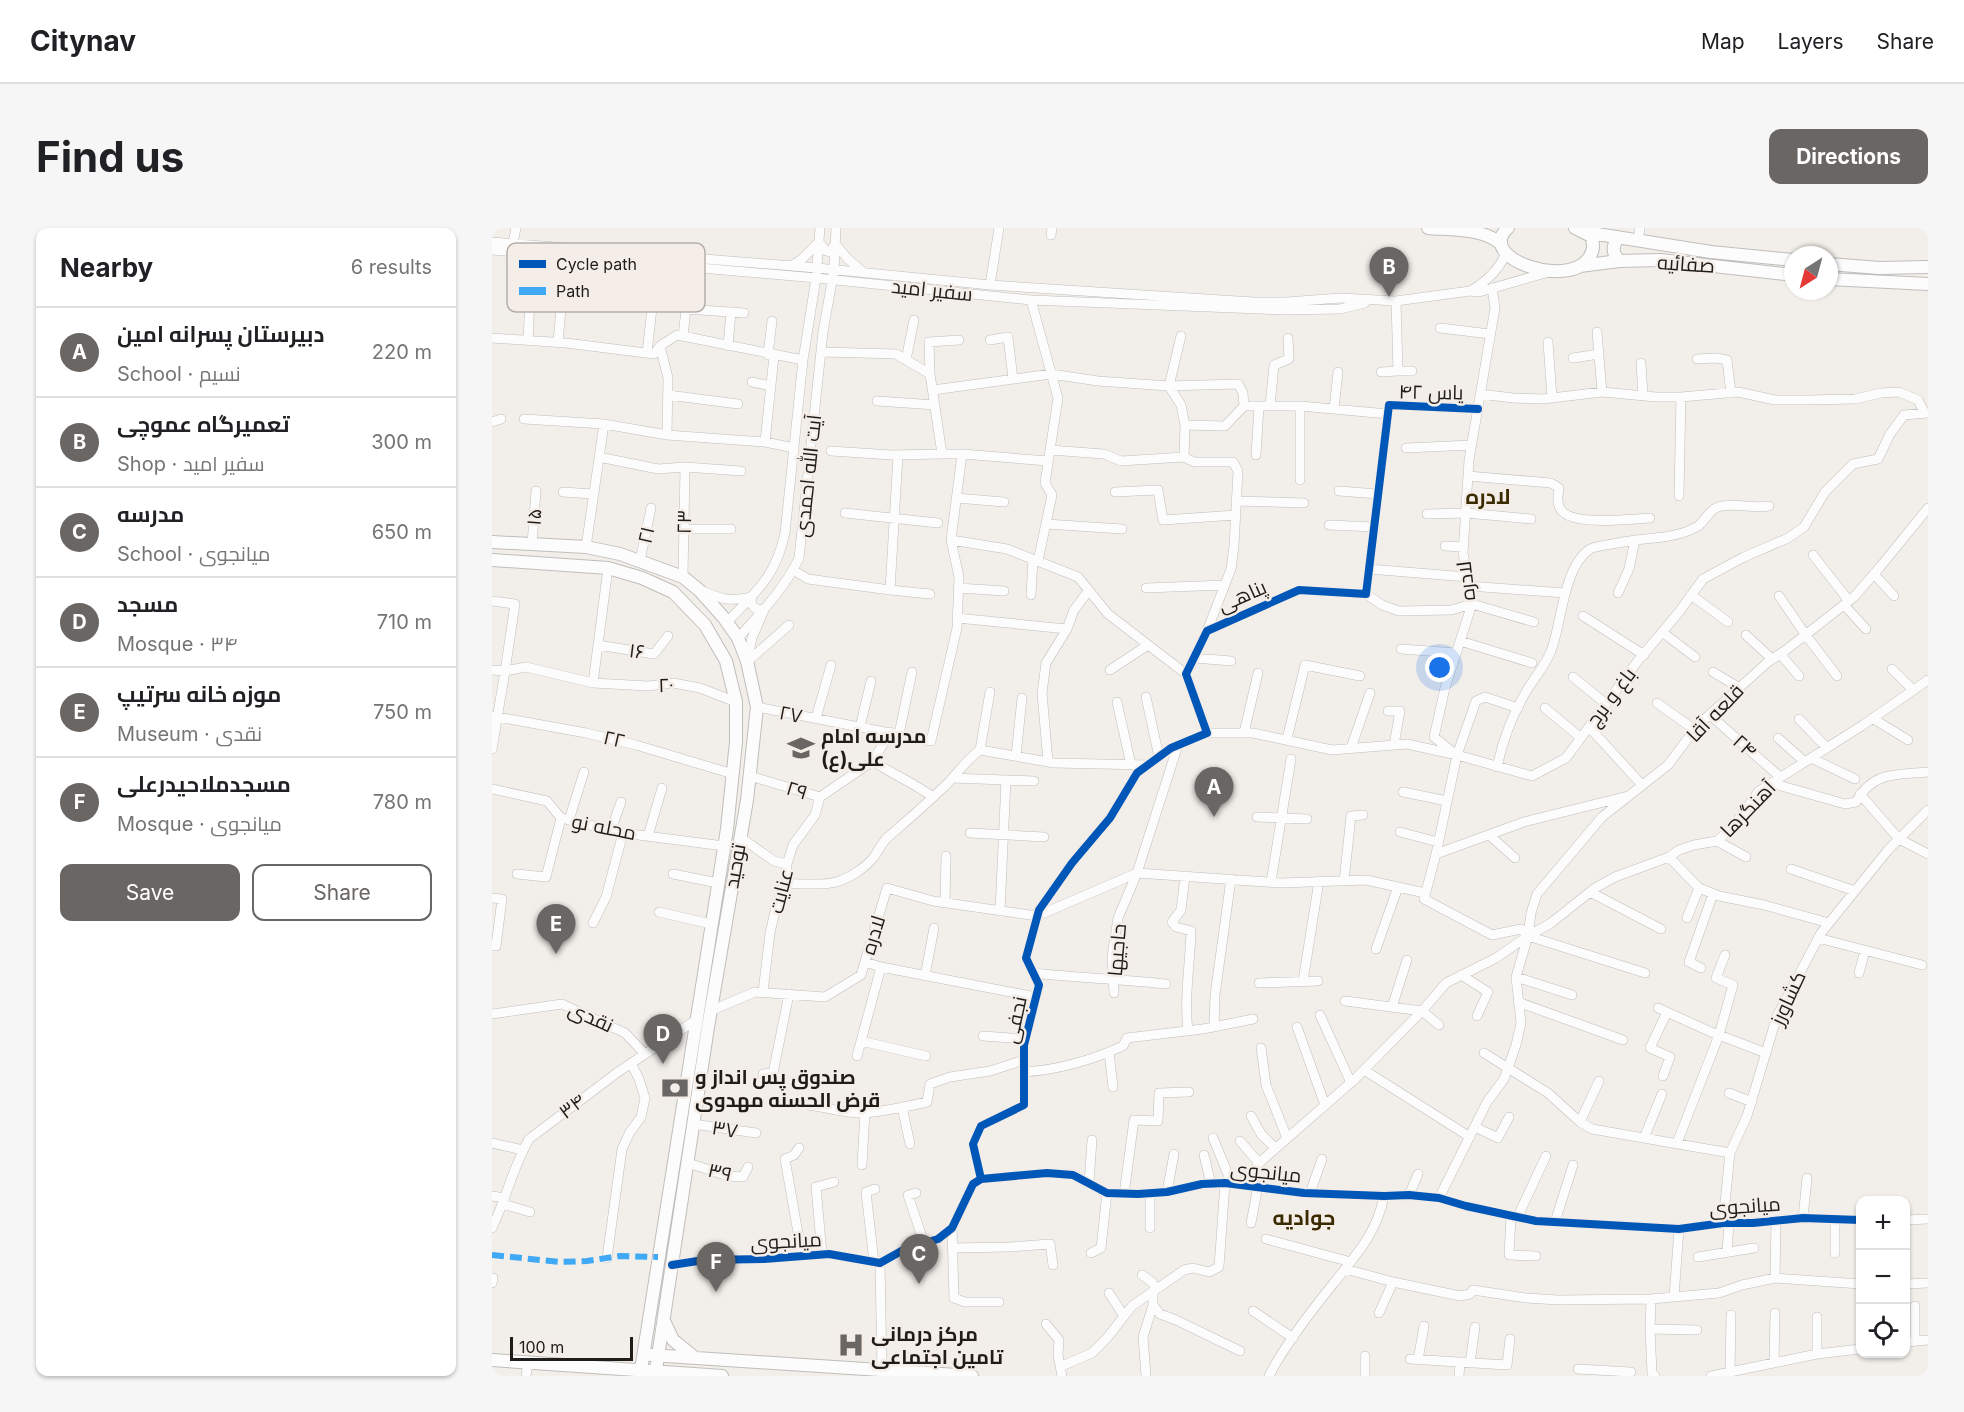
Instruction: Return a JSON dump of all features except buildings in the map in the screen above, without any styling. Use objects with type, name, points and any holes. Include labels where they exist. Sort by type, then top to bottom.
[{"type":"main road","points":[[1428,228],[1478,233],[1496,239],[1504,249],[1528,267],[1553,271]]},
{"type":"main road","points":[[1504,249],[1500,241],[1502,232],[1508,228]]},
{"type":"main road","points":[[1580,230],[1591,237],[1594,244],[1588,261],[1580,266]]},
{"type":"main road","name":"صفائیه","points":[[1580,230],[1618,238],[1639,234],[1711,252],[1784,259]]},
{"type":"main road","points":[[1618,238],[1613,248],[1619,261]]},
{"type":"main road","name":"صفائیه","points":[[1553,271],[1619,261],[1660,260],[1784,274]]},
{"type":"main road","points":[[1838,265],[1879,268],[1928,267]]},
{"type":"main road","points":[[1838,279],[1928,284]]},
{"type":"main road","name":"توحید","points":[[492,542],[586,547],[620,554],[683,577],[699,590],[738,638],[747,661],[757,707],[750,776],[740,837],[696,1020],[641,1373]]},
{"type":"main road","name":"توحید","points":[[492,560],[608,568],[642,578],[673,592],[705,625],[726,661],[736,702],[733,774],[711,924],[713,954],[710,1011],[656,1374]]},
{"type":"main road","points":[[663,1320],[673,1340],[694,1358]]},
{"type":"main road","points":[[644,1355],[972,1376]]},
{"type":"main road","points":[[492,1360],[641,1373],[722,1376]]},
{"type":"main road","points":[[753,1376],[754,1362]]},
{"type":"street","points":[[514,243],[516,228]]},
{"type":"street","name":"آیت الله احمدی","points":[[727,622],[765,581],[781,554],[786,533],[803,360],[817,273],[820,228]]},
{"type":"street","name":"آیت الله احمدی","points":[[738,638],[764,610],[794,570],[799,558],[823,332],[834,270],[837,228]]},
{"type":"street","points":[[990,285],[999,228]]},
{"type":"street","name":"سفیر امید","points":[[492,242],[507,246]]},
{"type":"street","points":[[791,266],[802,259],[819,242],[826,251],[830,252],[836,244],[848,260],[868,277]]},
{"type":"street","name":"سفیر امید","points":[[492,250],[507,249]]},
{"type":"street","points":[[1470,291],[1487,281],[1503,261],[1504,249]]},
{"type":"street","name":"سفیر امید","points":[[705,260],[791,266],[832,280],[868,277],[1253,302],[1340,298],[1396,301],[1470,291],[1479,292],[1553,271]]},
{"type":"street","name":"سفیر امید","points":[[705,266],[817,273],[834,270],[868,277],[1031,300],[1283,310],[1340,309],[1372,301]]},
{"type":"street","name":"لادره","points":[[1456,755],[1434,737],[1445,688],[1472,604],[1464,547],[1468,476],[1495,308],[1492,288]]},
{"type":"street","points":[[1031,300],[1058,398],[1045,483],[1052,495],[1036,560],[1031,596]]},
{"type":"street","points":[[1396,301],[1398,371]]},
{"type":"street","points":[[705,310],[744,313]]},
{"type":"street","points":[[528,340],[529,312]]},
{"type":"street","points":[[558,342],[561,312]]},
{"type":"street","points":[[647,353],[652,312]]},
{"type":"street","points":[[683,336],[686,312]]},
{"type":"street","points":[[728,346],[731,312]]},
{"type":"street","points":[[906,360],[914,320]]},
{"type":"street","points":[[765,442],[771,386],[772,321]]},
{"type":"street","points":[[807,333],[809,328],[815,325],[820,326],[823,332]]},
{"type":"street","points":[[1440,328],[1490,334]]},
{"type":"street","points":[[1597,332],[1602,392]]},
{"type":"street","points":[[492,338],[558,342],[654,354],[660,346],[676,335],[803,360]]},
{"type":"street","points":[[1050,450],[1104,454],[1121,461],[1184,457],[1185,425],[1181,405],[1169,386],[1181,336]]},
{"type":"street","points":[[990,340],[1008,337],[1013,379]]},
{"type":"street","points":[[1270,406],[1274,365],[1289,359],[1288,338]]},
{"type":"street","points":[[942,454],[930,374],[929,342],[959,340]]},
{"type":"street","points":[[1548,342],[1552,398]]},
{"type":"street","points":[[660,346],[668,378],[667,435]]},
{"type":"street","points":[[822,352],[896,354],[930,374]]},
{"type":"street","points":[[1573,358],[1599,354]]},
{"type":"street","points":[[1697,359],[1727,360],[1731,393]]},
{"type":"street","points":[[1641,363],[1643,396]]},
{"type":"street","points":[[1380,372],[1412,371]]},
{"type":"street","points":[[1334,409],[1338,372]]},
{"type":"street","points":[[933,390],[1051,374],[1098,381],[1169,386],[1238,384],[1243,393],[1244,406],[1225,426],[1185,425]]},
{"type":"street","points":[[752,382],[771,386]]},
{"type":"street","points":[[1480,394],[1513,398],[1552,398],[1602,392],[1681,397],[1738,392],[1775,400],[1807,400],[1855,399],[1881,393],[1899,392],[1918,400],[1926,412]]},
{"type":"street","points":[[668,395],[738,404]]},
{"type":"street","points":[[1679,496],[1681,397]]},
{"type":"street","points":[[877,401],[935,405]]},
{"type":"street","name":"یاس ۴۲","points":[[1244,406],[1300,406],[1388,414],[1389,405],[1478,410]]},
{"type":"street","points":[[1256,455],[1259,406]]},
{"type":"street","points":[[1300,406],[1300,480]]},
{"type":"street","name":"باغ و برج","points":[[1207,733],[1244,733],[1287,739],[1332,750],[1407,744],[1532,776],[1566,758],[1702,579],[1788,538],[1804,527],[1825,492],[1853,464],[1878,459],[1890,434],[1904,416],[1926,412]]},
{"type":"street","points":[[1388,414],[1366,594],[1382,605],[1399,611],[1451,610],[1472,604],[1534,622]]},
{"type":"street","points":[[524,419],[604,424],[667,435],[765,442],[794,448]]},
{"type":"street","points":[[586,547],[604,424]]},
{"type":"street","points":[[1406,448],[1472,445]]},
{"type":"street","points":[[831,451],[898,455],[962,454],[1048,461]]},
{"type":"street","points":[[962,454],[951,540],[959,577],[957,618],[1067,629]]},
{"type":"street","points":[[890,590],[898,455]]},
{"type":"street","points":[[599,457],[658,469],[685,467],[741,471]]},
{"type":"street","name":"پناهی","points":[[1184,457],[1194,462],[1233,462],[1238,471],[1231,569],[1207,631],[1186,674]]},
{"type":"street","name":"۲۳","points":[[683,577],[685,467]]},
{"type":"street","points":[[1468,476],[1551,483],[1558,488],[1558,505],[1563,513],[1580,519],[1604,521],[1650,518]]},
{"type":"street","points":[[1115,492],[1158,490],[1163,520],[1236,515]]},
{"type":"street","name":"۱۵","points":[[532,544],[536,491]]},
{"type":"street","points":[[1339,491],[1378,494]]},
{"type":"street","points":[[563,492],[594,494]]},
{"type":"street","points":[[956,498],[1004,502]]},
{"type":"street","points":[[1236,501],[1304,503]]},
{"type":"street","points":[[1497,767],[1503,740],[1528,689],[1541,671],[1551,650],[1568,583],[1578,562],[1591,548],[1663,537],[1689,530],[1700,525],[1715,508],[1730,505],[1758,508],[1768,506]]},
{"type":"street","name":"۲۱","points":[[640,561],[651,508]]},
{"type":"street","name":"قلعه آقا","points":[[1516,977],[1528,936],[1531,913],[1538,894],[1602,817],[1668,765],[1695,730],[1729,699],[1738,687],[1846,603],[1874,574],[1928,508]]},
{"type":"street","points":[[845,513],[938,524]]},
{"type":"street","points":[[1427,514],[1466,513],[1531,519]]},
{"type":"street","points":[[1046,524],[1122,529]]},
{"type":"street","points":[[1329,525],[1375,527]]},
{"type":"street","points":[[684,529],[731,529]]},
{"type":"street","points":[[951,540],[1007,549],[1078,577],[1108,614],[1186,674],[1207,733],[1178,745],[1137,772],[1110,818],[1072,862],[1037,916]]},
{"type":"street","points":[[1618,592],[1629,569],[1635,540]]},
{"type":"street","points":[[1445,546],[1464,547]]},
{"type":"street","points":[[1813,555],[1866,629]]},
{"type":"street","points":[[593,683],[608,568]]},
{"type":"street","points":[[1369,569],[1566,593]]},
{"type":"street","points":[[794,570],[808,579],[930,594]]},
{"type":"street","points":[[1874,574],[1894,596]]},
{"type":"street","points":[[1146,588],[1225,585]]},
{"type":"street","points":[[959,588],[1004,591]]},
{"type":"street","points":[[699,590],[723,600],[752,597],[750,602],[752,607],[764,610]]},
{"type":"street","points":[[1048,762],[1042,693],[1046,663],[1067,629],[1074,610],[1089,590]]},
{"type":"street","name":"پناهی","points":[[1207,631],[1299,590],[1366,594]]},
{"type":"street","points":[[1691,595],[1728,622]]},
{"type":"street","points":[[1779,596],[1837,676]]},
{"type":"street","points":[[492,601],[515,604],[505,671],[495,716],[492,749]]},
{"type":"street","name":"آیت الله احمدی","points":[[747,661],[752,638],[764,610]]},
{"type":"street","points":[[1583,616],[1644,655]]},
{"type":"street","name":"۲۷","points":[[757,707],[931,741],[957,628],[957,618]]},
{"type":"street","points":[[747,661],[789,625]]},
{"type":"street","points":[[1662,632],[1695,657]]},
{"type":"street","points":[[1746,635],[1799,676]]},
{"type":"street","name":"۱۶","points":[[598,645],[654,654],[668,636]]},
{"type":"street","points":[[1460,641],[1532,663]]},
{"type":"street","points":[[1110,670],[1148,645]]},
{"type":"street","points":[[1401,649],[1456,653]]},
{"type":"street","points":[[1194,658],[1231,661]]},
{"type":"street","points":[[816,718],[831,665]]},
{"type":"street","points":[[1287,739],[1305,665],[1360,676]]},
{"type":"street","name":"۲۰","points":[[492,670],[505,671],[526,667],[593,683],[648,686],[673,683],[700,688],[736,702]]},
{"type":"street","points":[[1892,669],[1913,690]]},
{"type":"street","name":"۲۹","points":[[750,776],[820,797],[873,761],[894,733],[912,672]]},
{"type":"street","points":[[1713,672],[1738,687]]},
{"type":"street","points":[[1244,733],[1258,673]]},
{"type":"street","points":[[1573,677],[1606,705]]},
{"type":"street","name":"آهنگرها","points":[[1245,1185],[1258,1163],[1351,1083],[1422,1011],[1446,982],[1496,958],[1551,923],[1590,892],[1615,877],[1669,857],[1679,850],[1717,841],[1732,828],[1760,791],[1928,680]]},
{"type":"street","points":[[860,727],[870,681]]},
{"type":"street","points":[[786,884],[839,882],[860,870],[873,858],[885,840],[906,823],[968,759],[980,750],[990,692]]},
{"type":"street","points":[[1352,748],[1370,693]]},
{"type":"street","points":[[1146,697],[1159,757]]},
{"type":"street","points":[[1518,708],[1485,697],[1476,701],[1456,755],[1436,854],[1424,899],[1492,935],[1521,928],[1528,936],[1645,973]]},
{"type":"street","points":[[1016,756],[1022,698]]},
{"type":"street","points":[[1117,702],[1131,765]]},
{"type":"street","points":[[1657,703],[1695,730]]},
{"type":"street","points":[[1545,708],[1581,738]]},
{"type":"street","points":[[1388,711],[1400,711],[1394,745]]},
{"type":"street","name":"۲۴","points":[[1710,714],[1780,777]]},
{"type":"street","name":"۲۲","points":[[495,716],[636,745],[733,774]]},
{"type":"street","points":[[1872,718],[1908,740]]},
{"type":"street","points":[[1798,719],[1827,748]]},
{"type":"street","points":[[1589,727],[1642,785]]},
{"type":"street","points":[[1778,738],[1808,760],[1855,779]]},
{"type":"street","points":[[1137,873],[1178,745]]},
{"type":"street","points":[[980,750],[1048,762],[1148,765]]},
{"type":"street","points":[[1271,882],[1291,759]]},
{"type":"street","points":[[873,761],[933,797]]},
{"type":"street","points":[[517,874],[546,877],[565,819],[584,772]]},
{"type":"street","points":[[1771,783],[1845,804],[1856,802],[1860,794],[1876,778],[1928,772]]},
{"type":"street","points":[[952,778],[1034,781]]},
{"type":"street","points":[[1000,911],[1006,780]]},
{"type":"street","points":[[648,836],[662,788]]},
{"type":"street","name":"محله نو","points":[[492,789],[547,801],[565,819],[622,833],[724,846]]},
{"type":"street","points":[[1403,792],[1447,801]]},
{"type":"street","points":[[1436,854],[1524,822],[1633,794]]},
{"type":"street","points":[[1860,794],[1899,839],[1928,854]]},
{"type":"street","name":"عنایت","points":[[763,992],[770,933],[777,903],[786,884],[787,864],[793,845],[815,815],[820,797]]},
{"type":"street","points":[[611,830],[621,802]]},
{"type":"street","name":"کشاورز","points":[[1727,1252],[1726,1223],[1730,1153],[1748,1116],[1777,1016],[1818,938],[1899,839],[1928,810]]},
{"type":"street","points":[[1344,881],[1351,816],[1364,815]]},
{"type":"street","points":[[1257,817],[1307,819]]},
{"type":"street","points":[[1400,832],[1438,842]]},
{"type":"street","points":[[593,923],[606,897],[622,833]]},
{"type":"street","points":[[970,833],[1044,837]]},
{"type":"street","points":[[1489,835],[1515,858]]},
{"type":"street","points":[[740,837],[774,861],[787,864]]},
{"type":"street","points":[[1717,841],[1746,857]]},
{"type":"street","points":[[945,903],[946,856]]},
{"type":"street","points":[[1669,857],[1699,888],[1713,894],[1829,923]]},
{"type":"street","points":[[1791,869],[1855,891]]},
{"type":"street","points":[[1037,916],[1137,873],[1271,882],[1366,880],[1425,893]]},
{"type":"street","name":"حاجیها","points":[[1114,993],[1112,956],[1118,918],[1137,873]]},
{"type":"street","points":[[673,874],[718,883]]},
{"type":"street","points":[[1185,876],[1181,910],[1172,922],[1176,927],[1191,931],[1186,987],[1188,1031]]},
{"type":"street","points":[[1214,1027],[1215,995],[1231,879]]},
{"type":"street","points":[[1302,981],[1319,881]]},
{"type":"street","points":[[1376,949],[1398,887]]},
{"type":"street","name":"لادره","points":[[710,1011],[755,992],[825,997],[861,975],[887,888],[933,902],[1037,916]]},
{"type":"street","points":[[1687,918],[1699,888]]},
{"type":"street","points":[[1590,892],[1660,929]]},
{"type":"street","points":[[1701,968],[1689,962],[1713,894]]},
{"type":"street","points":[[492,898],[502,899],[496,946],[492,946]]},
{"type":"street","points":[[659,912],[711,924]]},
{"type":"street","name":"نجفی","points":[[981,1179],[973,1144],[981,1126],[1024,1105],[1026,1039],[1039,985],[1026,958],[1037,916]]},
{"type":"street","points":[[925,976],[934,928]]},
{"type":"street","points":[[1818,938],[1922,964]]},
{"type":"street","points":[[1859,973],[1865,950]]},
{"type":"street","points":[[1677,1143],[1719,1035],[1734,985],[1716,978],[1725,955]]},
{"type":"street","points":[[1392,1007],[1407,960]]},
{"type":"street","points":[[865,962],[1036,997]]},
{"type":"street","points":[[857,1056],[881,967]]},
{"type":"street","points":[[1033,973],[1166,984]]},
{"type":"street","points":[[1461,975],[1488,992],[1477,1016]]},
{"type":"street","points":[[1439,1198],[1475,1126],[1504,1079],[1508,1068],[1521,1023],[1516,977],[1572,995]]},
{"type":"street","points":[[1259,983],[1317,981]]},
{"type":"street","points":[[763,1074],[772,1073],[789,994]]},
{"type":"street","points":[[1344,1001],[1422,1011],[1439,1025]]},
{"type":"street","points":[[1518,1002],[1623,1040]]},
{"type":"street","name":"نقدی","points":[[492,1014],[562,1004],[625,1033],[645,1054]]},
{"type":"street","points":[[1663,1076],[1670,1057],[1650,1048],[1662,1010],[1766,1053]]},
{"type":"street","points":[[1320,1016],[1351,1083]]},
{"type":"street","points":[[1024,1072],[1051,1070],[1109,1052],[1123,1046],[1127,1038],[1188,1031],[1253,1019]]},
{"type":"street","name":"۳۴","points":[[492,1228],[529,1139],[631,1063],[696,1020]]},
{"type":"street","points":[[1297,1027],[1325,1105]]},
{"type":"street","points":[[984,1036],[1026,1039]]},
{"type":"street","points":[[861,1041],[926,1056]]},
{"type":"street","points":[[1261,1048],[1266,1085],[1287,1138]]},
{"type":"street","points":[[1109,1052],[1113,1087]]},
{"type":"street","points":[[1484,1053],[1548,1093],[1580,1122],[1592,1128],[1730,1153]]},
{"type":"street","points":[[808,1105],[865,1112],[927,1102],[930,1084],[950,1077],[990,1071],[1024,1060]]},
{"type":"street","points":[[608,1258],[622,1149],[630,1132],[641,1117],[645,1098],[631,1063]]},
{"type":"street","points":[[1364,1070],[1470,1137]]},
{"type":"street","points":[[1580,1122],[1599,1081]]},
{"type":"street","points":[[1124,1194],[1134,1120],[1158,1121],[1160,1094],[1189,1092]]},
{"type":"street","points":[[1729,1093],[1752,1102]]},
{"type":"street","points":[[1644,1138],[1662,1094]]},
{"type":"street","points":[[902,1107],[910,1144]]},
{"type":"street","points":[[862,1165],[865,1112]]},
{"type":"street","points":[[1251,1116],[1261,1134],[1275,1148]]},
{"type":"street","points":[[1475,1126],[1498,1138],[1509,1117]]},
{"type":"street","name":"۳۷","points":[[693,1124],[756,1133]]},
{"type":"street","points":[[1061,1372],[1064,1365],[1092,1353],[1132,1306],[1184,1270],[1193,1268],[1209,1272],[1219,1267],[1228,1184],[1213,1138]]},
{"type":"street","points":[[1089,1183],[1092,1140]]},
{"type":"street","points":[[1240,1142],[1258,1163]]},
{"type":"street","points":[[492,1143],[523,1150]]},
{"type":"street","points":[[799,1148],[794,1155],[785,1159],[802,1256]]},
{"type":"street","points":[[1167,1192],[1174,1154]]},
{"type":"street","points":[[1204,1155],[1211,1184]]},
{"type":"street","points":[[1536,1256],[1509,1255],[1514,1217],[1546,1156]]},
{"type":"street","points":[[1310,1193],[1322,1159]]},
{"type":"street","name":"۳۹","points":[[688,1163],[728,1176],[742,1177],[748,1167]]},
{"type":"street","points":[[1555,1222],[1573,1165]]},
{"type":"street","name":"میانجوی","points":[[981,1179],[1047,1173],[1073,1175],[1107,1193],[1124,1194],[1167,1192],[1202,1184],[1258,1186],[1310,1193],[1383,1196],[1409,1194],[1439,1198],[1514,1217],[1555,1222],[1679,1229],[1726,1223],[1803,1218],[1856,1220]]},
{"type":"street","points":[[1409,1194],[1418,1173]]},
{"type":"street","points":[[1803,1218],[1807,1178]]},
{"type":"street","points":[[981,1179],[973,1184],[952,1228],[954,1298],[965,1302],[999,1302]]},
{"type":"street","points":[[822,1254],[816,1187],[834,1182]]},
{"type":"street","points":[[1251,1223],[1258,1186]]},
{"type":"street","points":[[875,1190],[866,1192],[877,1263],[882,1371]]},
{"type":"street","points":[[916,1193],[908,1195],[924,1243]]},
{"type":"street","points":[[1091,1253],[1101,1248],[1107,1193]]},
{"type":"street","points":[[1150,1194],[1150,1228]]},
{"type":"street","points":[[492,1196],[530,1212]]},
{"type":"street","points":[[1269,1376],[1293,1338],[1375,1226],[1381,1212],[1383,1196]]},
{"type":"street","points":[[1834,1253],[1835,1219]]},
{"type":"street","points":[[1910,1220],[1928,1219]]},
{"type":"street","points":[[1774,1278],[1776,1221]]},
{"type":"street","points":[[877,1263],[905,1249],[938,1239],[952,1228]]},
{"type":"street","points":[[1674,1297],[1679,1229]]},
{"type":"street","points":[[1266,1239],[1393,1282],[1460,1296],[1470,1294],[1473,1290],[1558,1300],[1651,1299],[1719,1293],[1774,1278],[1856,1284]]},
{"type":"street","points":[[952,1248],[1050,1244],[1053,1265]]},
{"type":"street","points":[[1698,1257],[1754,1248]]},
{"type":"street","name":"میانجوی","points":[[672,1265],[704,1260],[764,1259],[822,1254],[877,1263]]},
{"type":"street","points":[[1142,1275],[1152,1282],[1154,1290],[1153,1305],[1143,1337],[1146,1376]]},
{"type":"street","points":[[1378,1313],[1393,1282]]},
{"type":"street","points":[[1910,1284],[1928,1283]]},
{"type":"street","points":[[1109,1293],[1124,1316]]},
{"type":"street","points":[[1651,1299],[1652,1373],[1655,1376]]},
{"type":"street","points":[[1153,1305],[1160,1314],[1240,1351]]},
{"type":"street","points":[[1915,1306],[1910,1342],[1928,1340]]},
{"type":"street","points":[[1253,1311],[1293,1338]]},
{"type":"street","points":[[1774,1364],[1775,1313]]},
{"type":"street","points":[[1730,1373],[1731,1315]]},
{"type":"street","points":[[1817,1317],[1817,1354]]},
{"type":"street","points":[[1046,1324],[1059,1340],[1058,1355],[1061,1372]]},
{"type":"street","points":[[1424,1326],[1414,1360],[1507,1365],[1510,1339]]},
{"type":"street","points":[[1459,1376],[1475,1327]]},
{"type":"street","points":[[1650,1329],[1696,1330]]},
{"type":"street","points":[[1711,1376],[1817,1354],[1856,1349]]},
{"type":"street","points":[[1365,1356],[1365,1376]]},
{"type":"street","points":[[526,1376],[528,1363]]},
{"type":"street","points":[[1578,1369],[1598,1373],[1631,1372]]},
{"type":"marked path","points":[[492,1255],[560,1262],[620,1256],[658,1257]]},
{"type":"cycle path","points":[[981,1179],[973,1144],[981,1126],[1024,1105],[1024,1045],[1039,985],[1026,958],[1039,910],[1072,863],[1110,818],[1137,773],[1171,748],[1207,733],[1186,674],[1207,631],[1299,590],[1366,594],[1389,405],[1478,409]]},
{"type":"cycle path","points":[[672,1265],[704,1260],[764,1259],[829,1254],[880,1263],[905,1249],[938,1239],[952,1228],[973,1184],[981,1179],[1047,1173],[1073,1175],[1107,1193],[1167,1192],[1202,1184],[1225,1183],[1304,1193],[1409,1195],[1439,1198],[1536,1221],[1679,1229],[1723,1223],[1753,1223],[1803,1218],[1856,1220]]},
{"type":"place","name":"تعمیرگاه عموچی","points":[[1389,297]]},
{"type":"place","name":"مدرسه امام علی(ع)","points":[[801,748]]},
{"type":"place","name":"دبیرستان پسرانه امین","points":[[1214,817]]},
{"type":"place","name":"موزه خانه سرتیپ","points":[[556,954]]},
{"type":"place","name":"مسجد","points":[[663,1064]]},
{"type":"place","name":"صندوق پس انداز و قرض الحسنه مهدوی","points":[[675,1088]]},
{"type":"place","name":"مدرسه","points":[[919,1284]]},
{"type":"place","name":"مسجدملاحیدرعلی","points":[[716,1292]]},
{"type":"place","name":"مرکز درمانی تامین اجتماعی","points":[[851,1345]]},
{"type":"district","name":"لادره","points":[[1488,497]]},
{"type":"district","name":"جوادیه","points":[[1304,1218]]}]
